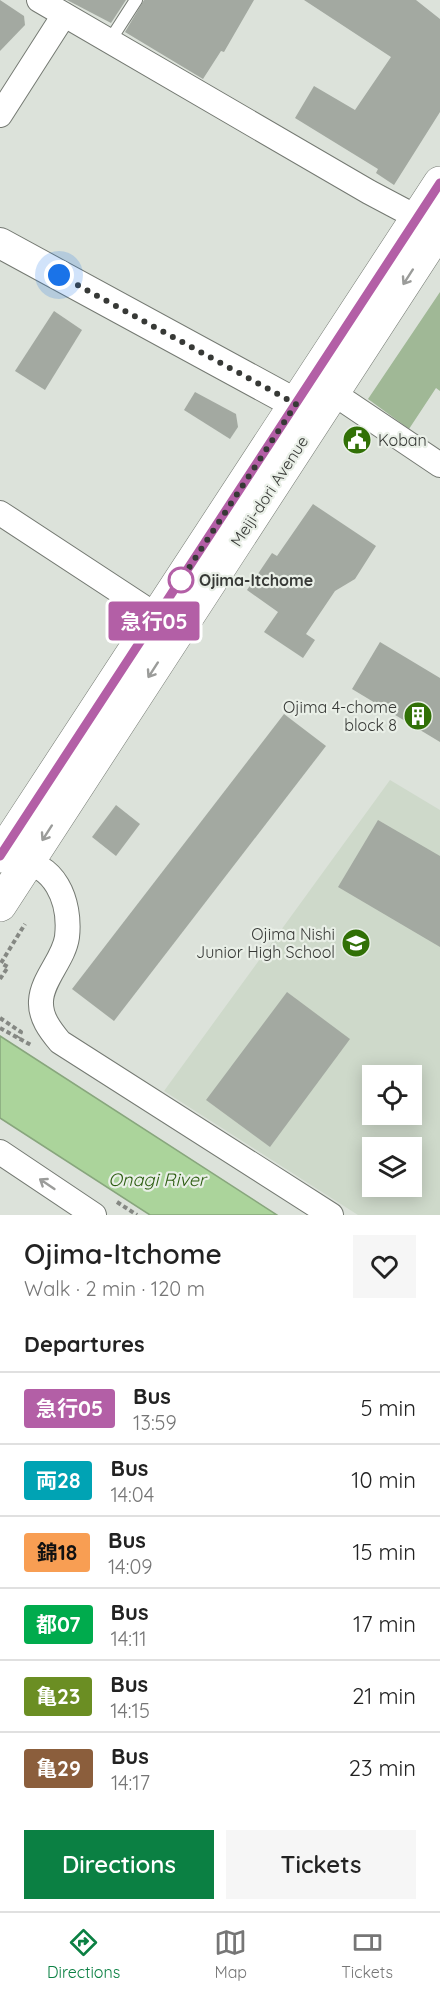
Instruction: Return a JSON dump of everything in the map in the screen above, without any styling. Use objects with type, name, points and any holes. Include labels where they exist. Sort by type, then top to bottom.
[{"type":"main road","name":"Meiji-dori Avenue","points":[[10,860],[333,393],[429,223],[440,183]]},
{"type":"main road","name":"Meiji-dori Avenue","points":[[13,914],[10,860],[157,616],[296,404],[429,223]]},
{"type":"street","points":[[39,0],[429,223]]},
{"type":"street","points":[[0,116],[64,15]]},
{"type":"street","points":[[0,243],[296,404],[333,393],[440,465]]},
{"type":"street","points":[[0,513],[157,616]]},
{"type":"street","points":[[10,860],[48,874],[62,890],[67,937],[41,999],[47,1027],[60,1042],[331,1215]]},
{"type":"street","points":[[0,1152],[94,1215]]},
{"type":"lane","points":[[109,42],[136,0]]},
{"type":"path","points":[[0,979],[8,967],[1,963],[13,914]]},
{"type":"path","points":[[0,1018],[21,1032],[18,1038]]},
{"type":"shaded area","points":[[440,292],[440,391],[436,388],[409,429],[368,399]]},
{"type":"shaded area","name":"Ojima Nishi Junior High School","points":[[390,780],[440,810],[440,1215],[358,1215],[164,1091]]},
{"type":"water","name":"Onagi River","points":[[0,1036],[277,1215],[150,1215],[0,1118]]},
{"type":"building","points":[[0,0],[24,16],[25,25],[0,51]]},
{"type":"building","points":[[67,0],[126,0],[111,23]]},
{"type":"building","points":[[144,0],[254,0],[224,52],[221,51],[203,79],[125,32]]},
{"type":"building","points":[[304,0],[416,0],[440,19],[440,112],[394,185],[376,173],[378,169],[295,118],[314,86],[355,110],[391,57]]},
{"type":"building","points":[[54,311],[82,330],[45,390],[15,371]]},
{"type":"building","points":[[195,392],[236,414],[238,427],[230,439],[184,410]]},
{"type":"building","points":[[313,504],[376,546],[355,579],[335,591],[306,634],[315,640],[303,658],[264,632],[278,612],[247,590],[272,553],[277,556]]},
{"type":"building","name":"Ojima 4-chome block 8","points":[[380,642],[440,678],[440,742],[352,689]]},
{"type":"building","points":[[284,714],[326,746],[114,1021],[72,989]]},
{"type":"building","points":[[116,805],[140,824],[116,856],[92,837]]},
{"type":"building","points":[[378,820],[440,856],[440,947],[338,887]]},
{"type":"building","points":[[287,992],[350,1039],[270,1147],[206,1100]]},
{"type":"bus line","name":"急行05","points":[[0,856],[440,183]]},
{"type":"place","name":"Koban","points":[[357,440]]},
{"type":"place","name":"Ojima-Itchome","points":[[181,580]]},
{"type":"place","name":"Ojima 4-chome block 8","points":[[418,716]]},
{"type":"place","name":"Ojima Nishi Junior High School","points":[[356,943]]},
{"type":"route","points":[[59,275],[296,404],[181,580]]}]
